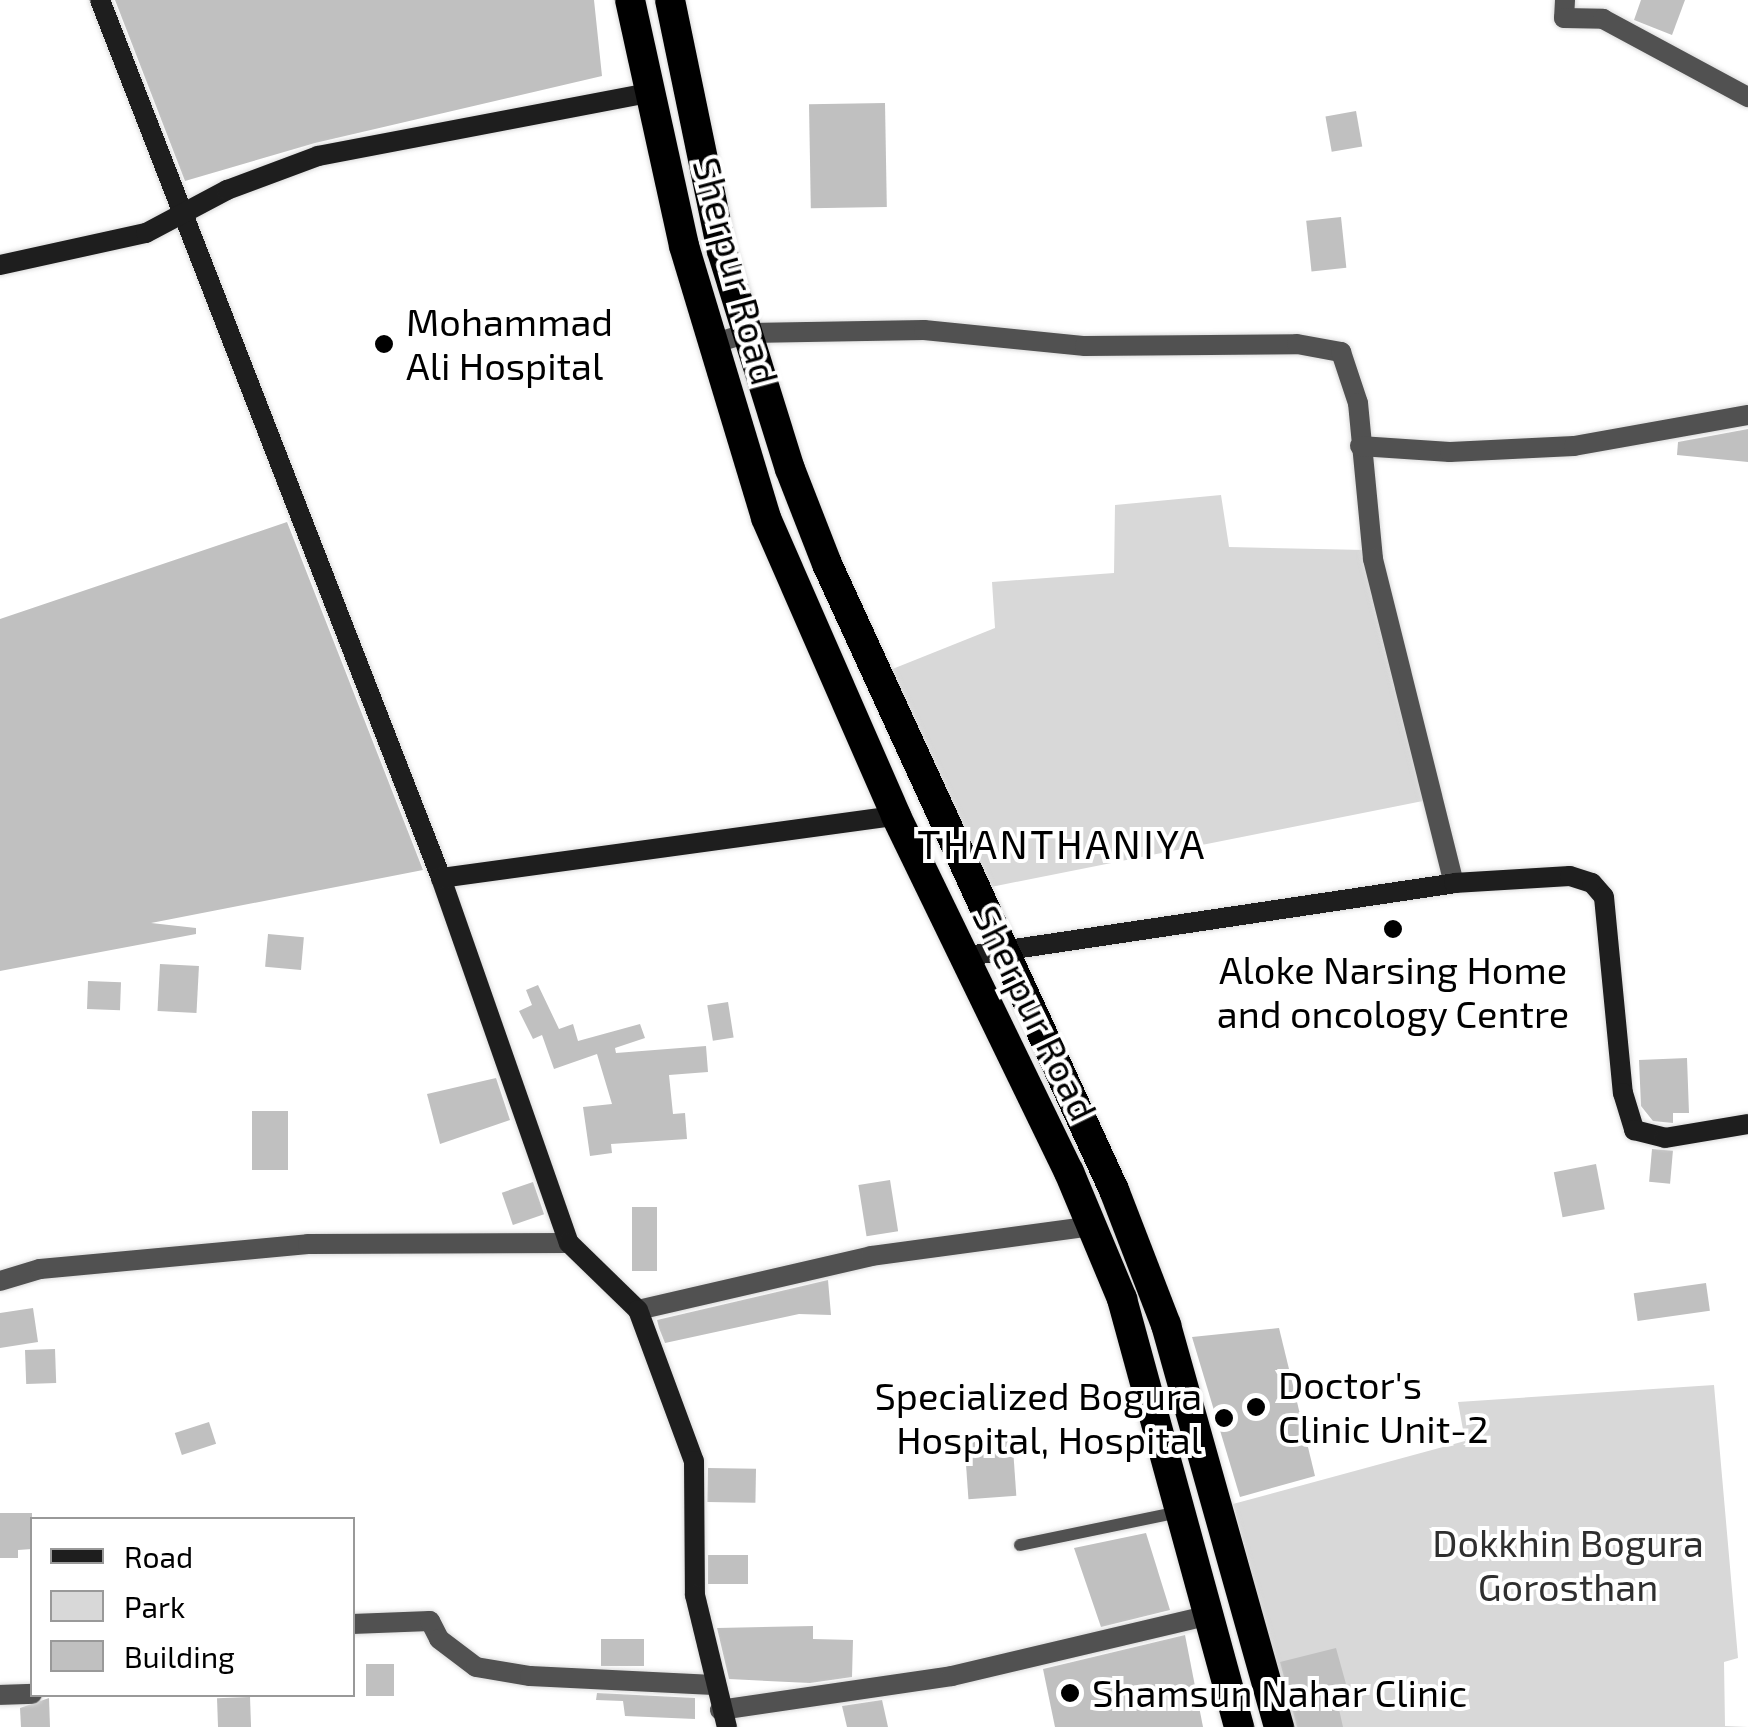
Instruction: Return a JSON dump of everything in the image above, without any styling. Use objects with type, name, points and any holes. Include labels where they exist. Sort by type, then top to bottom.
[{"type":"highway","name":"Sherpur Road","points":[[630,0],[649,93],[712,344],[766,518],[896,816],[1093,1226],[1122,1300],[1239,1727]]},
{"type":"highway","name":"Sherpur Road","points":[[670,0],[718,235],[828,564],[1114,1190],[1166,1325],[1279,1727]]},
{"type":"street","points":[[100,0],[441,878],[569,1243],[638,1310],[694,1461],[695,1596],[724,1718],[952,1676],[1210,1615]]},
{"type":"street","points":[[1565,9],[1602,20],[1748,97]]},
{"type":"street","points":[[0,265],[146,233],[185,217],[227,190],[318,156],[649,93]]},
{"type":"street","points":[[712,344],[749,332],[924,330],[1085,346],[1328,347],[1341,352],[1351,370],[1373,559],[1454,883]]},
{"type":"street","points":[[1360,446],[1450,452],[1574,446],[1748,415]]},
{"type":"street","points":[[441,878],[896,816]]},
{"type":"street","points":[[961,956],[1004,954],[1454,883],[1543,876],[1592,883],[1604,897],[1623,1093],[1634,1130],[1665,1138],[1748,1124]]},
{"type":"street","points":[[638,1310],[872,1256],[1093,1226]]},
{"type":"street","points":[[0,1281],[40,1269],[308,1244],[569,1243]]},
{"type":"street","points":[[355,1624],[430,1620],[439,1639],[476,1667],[512,1673],[714,1686]]},
{"type":"street","points":[[0,1695],[30,1694]]},
{"type":"lane","points":[[1020,1545],[1182,1512]]},
{"type":"green space","points":[[1221,495],[1229,547],[1365,550],[1428,800],[991,887],[890,670],[995,628],[992,582],[1114,573],[1115,505]]},
{"type":"green space","name":"Dokkhin Bogura Gorosthan","points":[[1714,1385],[1738,1658],[1724,1662],[1725,1726],[1748,1727],[1293,1727],[1233,1504],[1465,1441],[1458,1402]]},
{"type":"building","points":[[115,0],[594,0],[602,76],[315,143],[185,181]]},
{"type":"building","points":[[1641,0],[1685,0],[1672,35],[1634,20]]},
{"type":"building","points":[[885,103],[887,207],[811,208],[809,104]]},
{"type":"building","points":[[1356,111],[1362,146],[1332,152],[1325,116]]},
{"type":"building","points":[[1341,217],[1346,268],[1312,271],[1306,221]]},
{"type":"building","points":[[1748,429],[1748,462],[1677,455],[1678,442]]},
{"type":"building","points":[[287,522],[423,870],[151,923],[196,928],[196,934],[0,971],[0,619]]},
{"type":"building","points":[[268,934],[304,937],[301,970],[265,967]]},
{"type":"building","points":[[160,964],[199,966],[196,1013],[158,1011]]},
{"type":"building","points":[[88,981],[121,982],[120,1010],[87,1009]]},
{"type":"building","points":[[538,985],[559,1029],[573,1024],[578,1041],[640,1024],[645,1038],[615,1048],[616,1053],[706,1046],[708,1072],[669,1075],[673,1114],[685,1113],[687,1139],[611,1144],[612,1153],[590,1156],[583,1107],[612,1104],[597,1054],[554,1069],[542,1035],[533,1039],[519,1011],[532,1005],[526,990]]},
{"type":"building","points":[[728,1002],[734,1038],[713,1041],[707,1005]]},
{"type":"building","points":[[1687,1058],[1689,1113],[1673,1113],[1673,1123],[1653,1121],[1641,1106],[1639,1060]]},
{"type":"building","points":[[496,1078],[510,1120],[440,1144],[427,1094]]},
{"type":"building","points":[[252,1111],[288,1111],[288,1170],[252,1170]]},
{"type":"building","points":[[1652,1149],[1673,1151],[1670,1184],[1649,1182]]},
{"type":"building","points":[[1596,1164],[1605,1209],[1563,1217],[1554,1172]]},
{"type":"building","points":[[890,1180],[898,1231],[867,1236],[858,1185]]},
{"type":"building","points":[[533,1182],[544,1214],[513,1225],[502,1193]]},
{"type":"building","points":[[632,1207],[657,1207],[657,1271],[632,1271]]},
{"type":"building","points":[[828,1280],[831,1315],[799,1314],[665,1343],[659,1328],[657,1320]]},
{"type":"building","points":[[1706,1283],[1710,1311],[1638,1321],[1634,1293]]},
{"type":"building","points":[[33,1308],[38,1342],[0,1348],[0,1313]]},
{"type":"building","name":"Doctor's Clinic Unit-2","points":[[1279,1328],[1315,1476],[1240,1497],[1192,1337]]},
{"type":"building","points":[[55,1349],[56,1383],[26,1384],[25,1350]]},
{"type":"building","points":[[209,1422],[216,1444],[182,1455],[175,1433]]},
{"type":"building","points":[[1012,1434],[1016,1496],[968,1499],[964,1437]]},
{"type":"building","points":[[708,1468],[756,1469],[755,1503],[707,1502]]},
{"type":"building","points":[[0,1513],[32,1513],[30,1549],[18,1550],[18,1558],[0,1558]]},
{"type":"building","points":[[1146,1533],[1170,1610],[1101,1627],[1074,1548]]},
{"type":"building","points":[[708,1555],[748,1555],[748,1584],[708,1584]]},
{"type":"building","points":[[813,1626],[813,1639],[853,1640],[852,1677],[810,1683],[729,1679],[717,1628]]},
{"type":"building","points":[[1185,1635],[1203,1727],[1055,1727],[1043,1669]]},
{"type":"building","points":[[601,1639],[644,1639],[644,1666],[601,1666]]},
{"type":"building","points":[[1336,1648],[1346,1684],[1334,1687],[1343,1727],[1297,1727],[1280,1662]]},
{"type":"building","points":[[366,1664],[394,1664],[394,1696],[366,1696]]},
{"type":"building","points":[[597,1693],[695,1698],[695,1719],[625,1716],[623,1701],[596,1700]]},
{"type":"building","points":[[250,1697],[251,1727],[218,1727],[217,1698]]},
{"type":"building","points":[[49,1698],[50,1727],[21,1727],[20,1708]]},
{"type":"building","points":[[882,1700],[888,1727],[847,1727],[842,1706]]},
{"type":"place","name":"Mohammad Ali Hospital","points":[[384,344]]},
{"type":"place","name":"Aloke Narsing Home and oncology Centre","points":[[1393,929]]},
{"type":"place","name":"Doctor's Clinic Unit-2","points":[[1256,1407]]},
{"type":"place","name":"Specialized Bogura Hospital, Hospital","points":[[1224,1418]]},
{"type":"place","name":"Shamsun Nahar Clinic","points":[[1070,1693]]},
{"type":"district","name":"THANTHANIYA","points":[[1062,843]]}]
